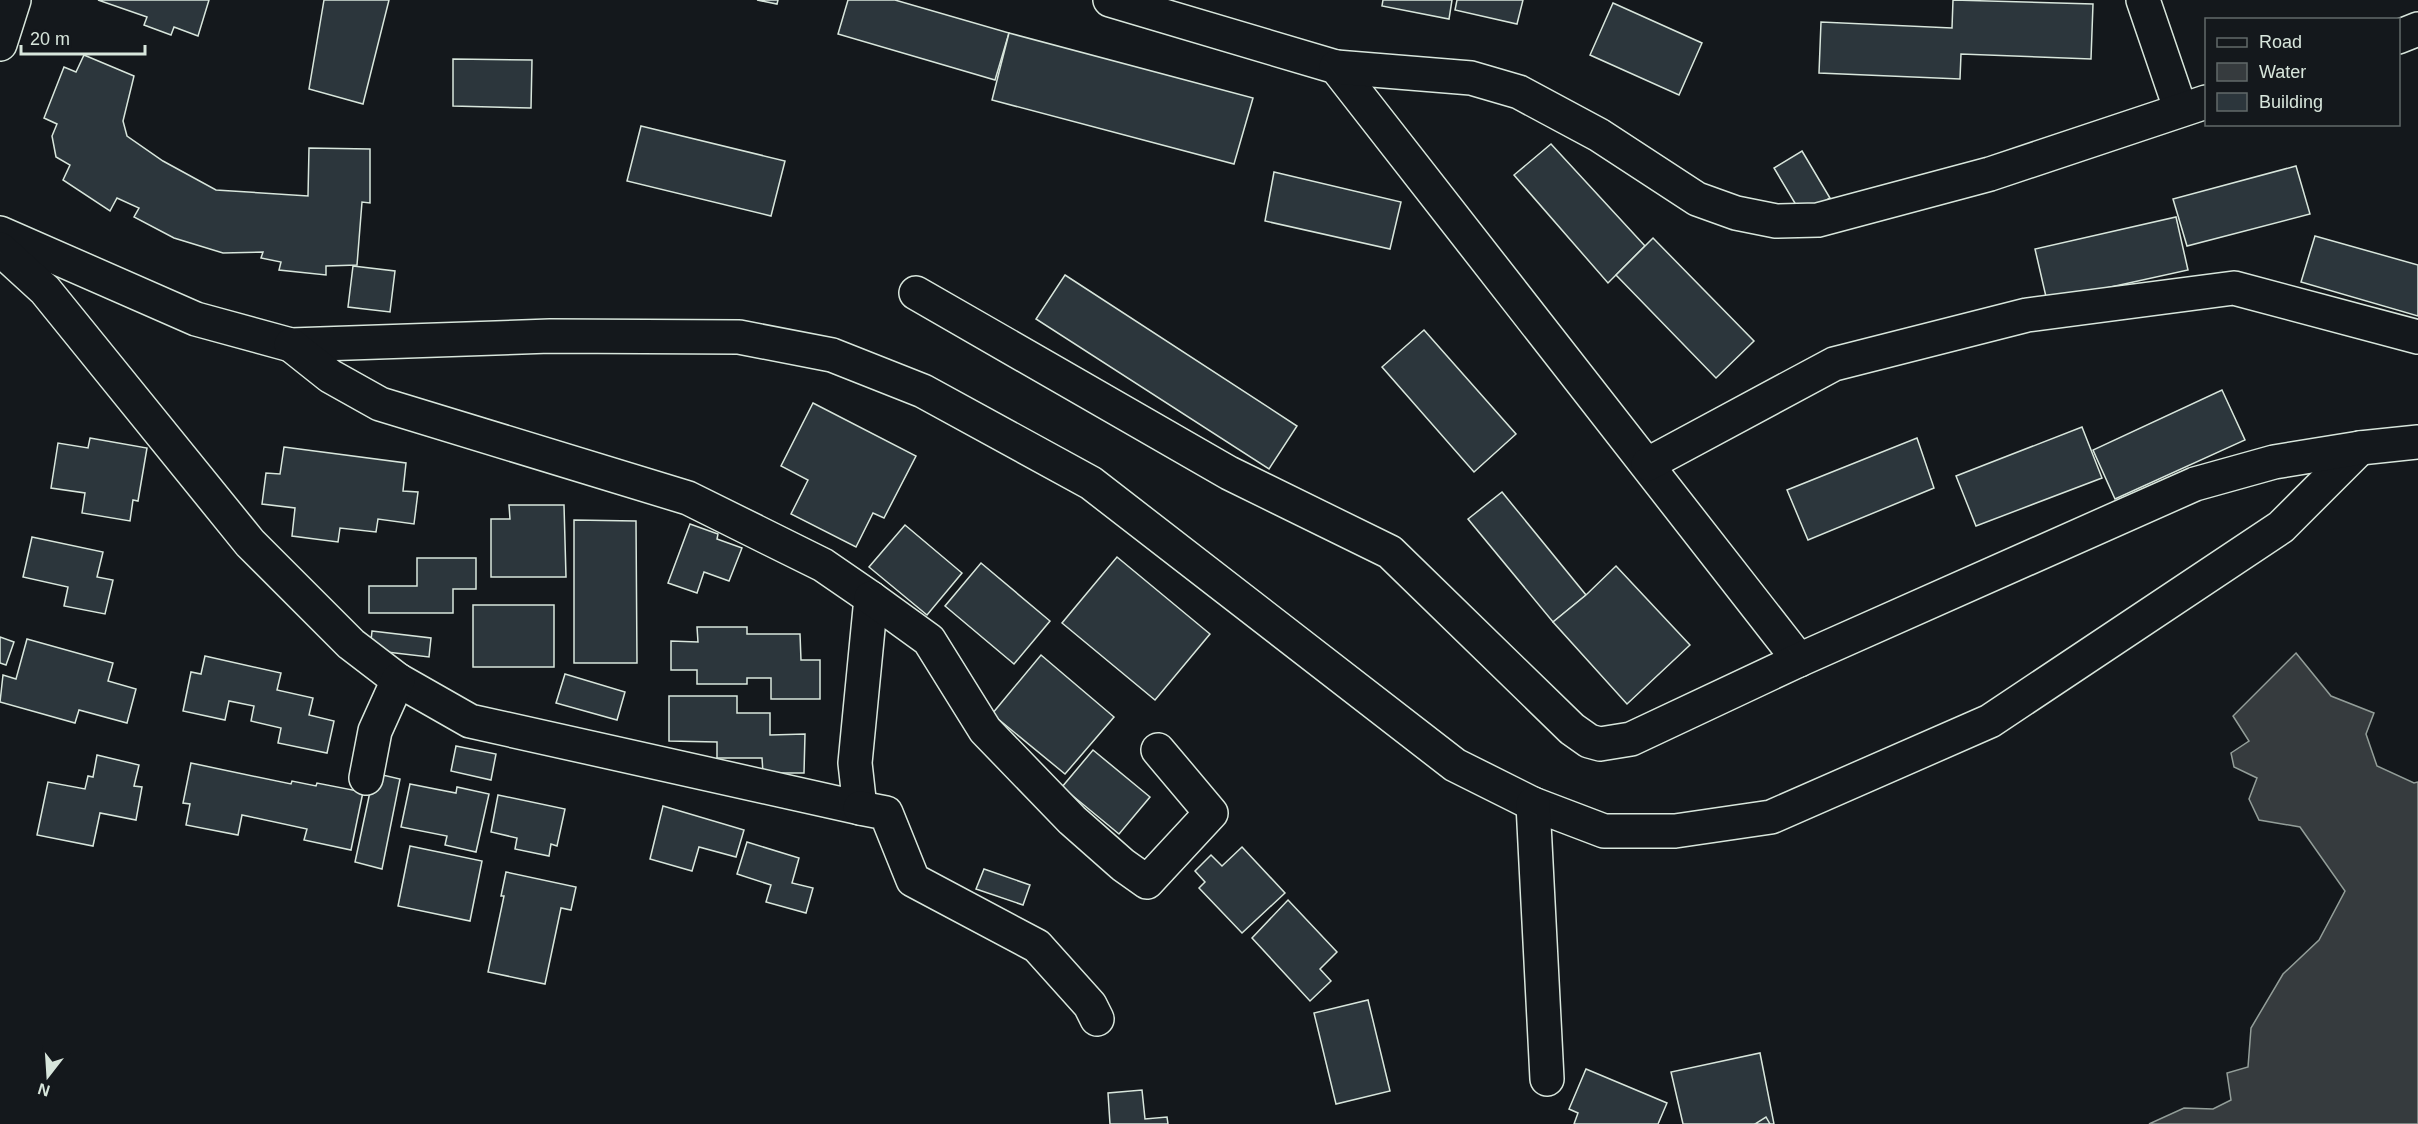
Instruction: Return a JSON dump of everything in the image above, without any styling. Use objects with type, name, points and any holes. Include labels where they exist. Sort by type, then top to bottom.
[{"type":"street","points":[[0,44],[14,0]]},
{"type":"street","points":[[1110,0],[1336,67],[1471,78],[1519,92],[1599,135],[1697,199],[1736,213],[1776,221],[1818,220],[1990,174],[2193,105],[2143,0]]},
{"type":"street","points":[[2400,36],[2418,29]]},
{"type":"street","points":[[1336,67],[1799,660]]},
{"type":"street","points":[[0,233],[196,319],[291,345],[550,336],[739,336],[832,355],[923,391],[1091,483],[1455,765],[1533,804],[1604,831],[1675,831],[1771,817],[1990,721],[2281,526],[2360,448]]},
{"type":"street","points":[[0,249],[45,290],[250,543],[351,644],[398,680],[470,721],[886,813],[914,880],[1037,946],[1090,1005],[1097,1019]]},
{"type":"street","points":[[1648,464],[1834,364],[2026,315],[2234,288],[2418,337]]},
{"type":"street","points":[[916,293],[1229,473],[1390,552],[1572,729],[1589,741],[1610,745],[1630,739],[1799,660],[2196,484],[2274,462],[2360,448],[2418,442]]},
{"type":"street","points":[[291,345],[330,376],[380,404],[688,498],[823,565],[929,640],[985,730],[1072,820],[1123,865],[1147,882],[1210,813],[1158,750]]},
{"type":"street","points":[[860,808],[855,763],[871,598]]},
{"type":"street","points":[[366,778],[375,731],[398,680]]},
{"type":"street","points":[[1533,804],[1548,1079]]},
{"type":"water","points":[[2296,653],[2331,696],[2374,713],[2366,734],[2377,766],[2414,783],[2418,782],[2418,1124],[2149,1124],[2184,1108],[2213,1109],[2231,1100],[2227,1073],[2248,1067],[2251,1028],[2283,974],[2319,940],[2345,891],[2300,827],[2259,820],[2249,799],[2257,778],[2234,767],[2231,753],[2249,741],[2233,716]]},
{"type":"building","points":[[98,0],[209,0],[198,36],[174,27],[171,35],[144,25],[147,17]]},
{"type":"building","points":[[324,0],[389,0],[363,104],[309,89]]},
{"type":"building","points":[[757,0],[778,0],[777,4]]},
{"type":"building","points":[[848,0],[895,0],[1009,33],[995,80],[838,34]]},
{"type":"building","points":[[1383,0],[1452,0],[1449,19],[1382,6]]},
{"type":"building","points":[[1457,0],[1523,0],[1517,24],[1455,10]]},
{"type":"building","points":[[1953,0],[2093,4],[2091,59],[1961,54],[1960,79],[1819,73],[1821,22],[1952,28]]},
{"type":"building","points":[[1613,3],[1702,43],[1679,95],[1590,55]]},
{"type":"building","points":[[1009,33],[1253,98],[1234,164],[992,100]]},
{"type":"building","points":[[84,55],[134,76],[123,121],[127,136],[163,161],[216,190],[308,196],[309,148],[370,149],[370,203],[362,202],[357,265],[326,266],[326,275],[279,270],[281,262],[261,258],[263,252],[223,253],[174,238],[134,217],[139,208],[117,198],[110,211],[63,180],[70,165],[56,157],[52,136],[57,124],[44,118],[64,67],[76,72]]},
{"type":"building","points":[[453,59],[532,60],[531,108],[453,106]]},
{"type":"building","points":[[641,126],[785,161],[771,216],[627,181]]},
{"type":"building","points":[[1551,144],[1645,246],[1608,283],[1514,175]]},
{"type":"building","points":[[1802,151],[1830,198],[1802,215],[1774,168]]},
{"type":"building","points":[[2296,166],[2310,214],[2187,246],[2173,199]]},
{"type":"building","points":[[1274,172],[1401,202],[1390,249],[1265,221]]},
{"type":"building","points":[[2176,217],[2188,270],[2047,301],[2035,249]]},
{"type":"building","points":[[2315,236],[2418,265],[2418,316],[2301,282]]},
{"type":"building","points":[[1653,238],[1754,341],[1716,378],[1616,275]]},
{"type":"building","points":[[353,266],[395,271],[390,312],[348,307]]},
{"type":"building","points":[[1065,275],[1297,426],[1269,469],[1036,319]]},
{"type":"building","points":[[1424,330],[1516,434],[1474,472],[1382,367]]},
{"type":"building","points":[[2222,390],[2245,440],[2115,499],[2093,450]]},
{"type":"building","points":[[813,403],[916,456],[884,518],[873,513],[856,547],[791,514],[808,480],[781,466]]},
{"type":"building","points":[[2082,427],[2102,478],[1976,526],[1956,476]]},
{"type":"building","points":[[90,438],[147,448],[138,501],[133,500],[130,521],[82,513],[85,493],[51,488],[58,443],[88,448]]},
{"type":"building","points":[[1917,438],[1934,488],[1808,540],[1787,490]]},
{"type":"building","points":[[284,447],[406,463],[403,491],[418,492],[414,524],[378,519],[376,532],[340,528],[338,542],[292,536],[295,508],[262,504],[266,473],[280,474]]},
{"type":"building","points":[[1502,492],[1586,595],[1553,622],[1468,519]]},
{"type":"building","points":[[509,505],[564,505],[566,577],[491,577],[491,519],[510,519]]},
{"type":"building","points":[[574,520],[636,521],[637,663],[574,663]]},
{"type":"building","points":[[690,524],[718,534],[717,539],[742,548],[729,581],[704,572],[697,593],[668,583]]},
{"type":"building","points":[[905,525],[962,573],[927,615],[869,567]]},
{"type":"building","points":[[32,537],[103,552],[97,577],[113,580],[105,614],[64,606],[68,587],[23,577]]},
{"type":"building","points":[[1117,557],[1210,634],[1155,700],[1062,623]]},
{"type":"building","points":[[417,558],[476,558],[476,589],[453,589],[453,613],[369,613],[369,586],[417,586]]},
{"type":"building","points":[[981,563],[1050,621],[1014,664],[945,606]]},
{"type":"building","points":[[1616,566],[1690,645],[1627,704],[1553,622]]},
{"type":"building","points":[[473,605],[554,605],[554,667],[473,667]]},
{"type":"building","points":[[697,627],[747,627],[747,634],[800,634],[801,660],[820,660],[820,699],[771,699],[771,678],[747,678],[747,684],[697,684],[697,670],[671,670],[671,641],[698,642]]},
{"type":"building","points":[[372,631],[431,638],[429,657],[370,650]]},
{"type":"building","points":[[0,637],[14,642],[6,665],[0,663]]},
{"type":"building","points":[[27,639],[113,663],[108,681],[136,689],[127,723],[79,710],[75,723],[0,702],[3,675],[16,679]]},
{"type":"building","points":[[1041,655],[1114,717],[1065,774],[992,714]]},
{"type":"building","points":[[205,656],[281,673],[277,690],[313,698],[309,715],[334,721],[327,753],[278,743],[281,728],[251,721],[254,706],[229,701],[225,720],[183,711],[191,672],[201,674]]},
{"type":"building","points":[[565,674],[625,692],[617,720],[556,703]]},
{"type":"building","points":[[669,696],[737,696],[737,713],[770,713],[770,735],[805,734],[804,773],[763,773],[762,758],[717,758],[717,742],[669,741]]},
{"type":"building","points":[[456,746],[496,754],[491,780],[451,771]]},
{"type":"building","points":[[1093,750],[1150,797],[1119,834],[1062,787]]},
{"type":"building","points":[[97,755],[139,765],[134,786],[142,787],[136,820],[100,813],[93,846],[37,835],[48,782],[85,789],[88,776],[93,777]]},
{"type":"building","points":[[191,763],[291,784],[292,781],[316,786],[317,783],[363,792],[351,850],[304,840],[307,829],[242,815],[238,835],[186,825],[190,804],[183,803]]},
{"type":"building","points":[[374,773],[400,779],[382,869],[355,862]]},
{"type":"building","points":[[410,784],[456,793],[457,787],[489,794],[476,852],[445,845],[447,836],[401,827]]},
{"type":"building","points":[[498,795],[565,809],[557,846],[551,844],[549,856],[515,849],[517,838],[491,832]]},
{"type":"building","points":[[663,806],[744,830],[736,857],[699,847],[692,871],[650,859]]},
{"type":"building","points":[[747,842],[799,858],[792,883],[813,888],[806,913],[766,902],[771,885],[737,874]]},
{"type":"building","points":[[410,846],[482,861],[470,921],[398,906]]},
{"type":"building","points":[[1242,847],[1285,893],[1242,933],[1199,888],[1205,882],[1195,871],[1211,855],[1222,866]]},
{"type":"building","points":[[984,869],[1030,885],[1023,905],[976,889]]},
{"type":"building","points":[[506,872],[576,887],[571,910],[561,908],[545,984],[488,972],[504,896],[501,896]]},
{"type":"building","points":[[1288,900],[1337,952],[1320,969],[1331,981],[1310,1001],[1252,938]]},
{"type":"building","points":[[1368,1000],[1390,1091],[1336,1104],[1314,1013]]},
{"type":"building","points":[[1760,1053],[1774,1124],[1683,1124],[1671,1072]]},
{"type":"building","points":[[1586,1069],[1667,1103],[1658,1124],[1574,1124],[1578,1113],[1569,1109]]},
{"type":"building","points":[[1142,1090],[1145,1119],[1167,1117],[1168,1124],[1110,1124],[1108,1093]]},
{"type":"building","points":[[1766,1117],[1770,1124],[1755,1124]]}]
